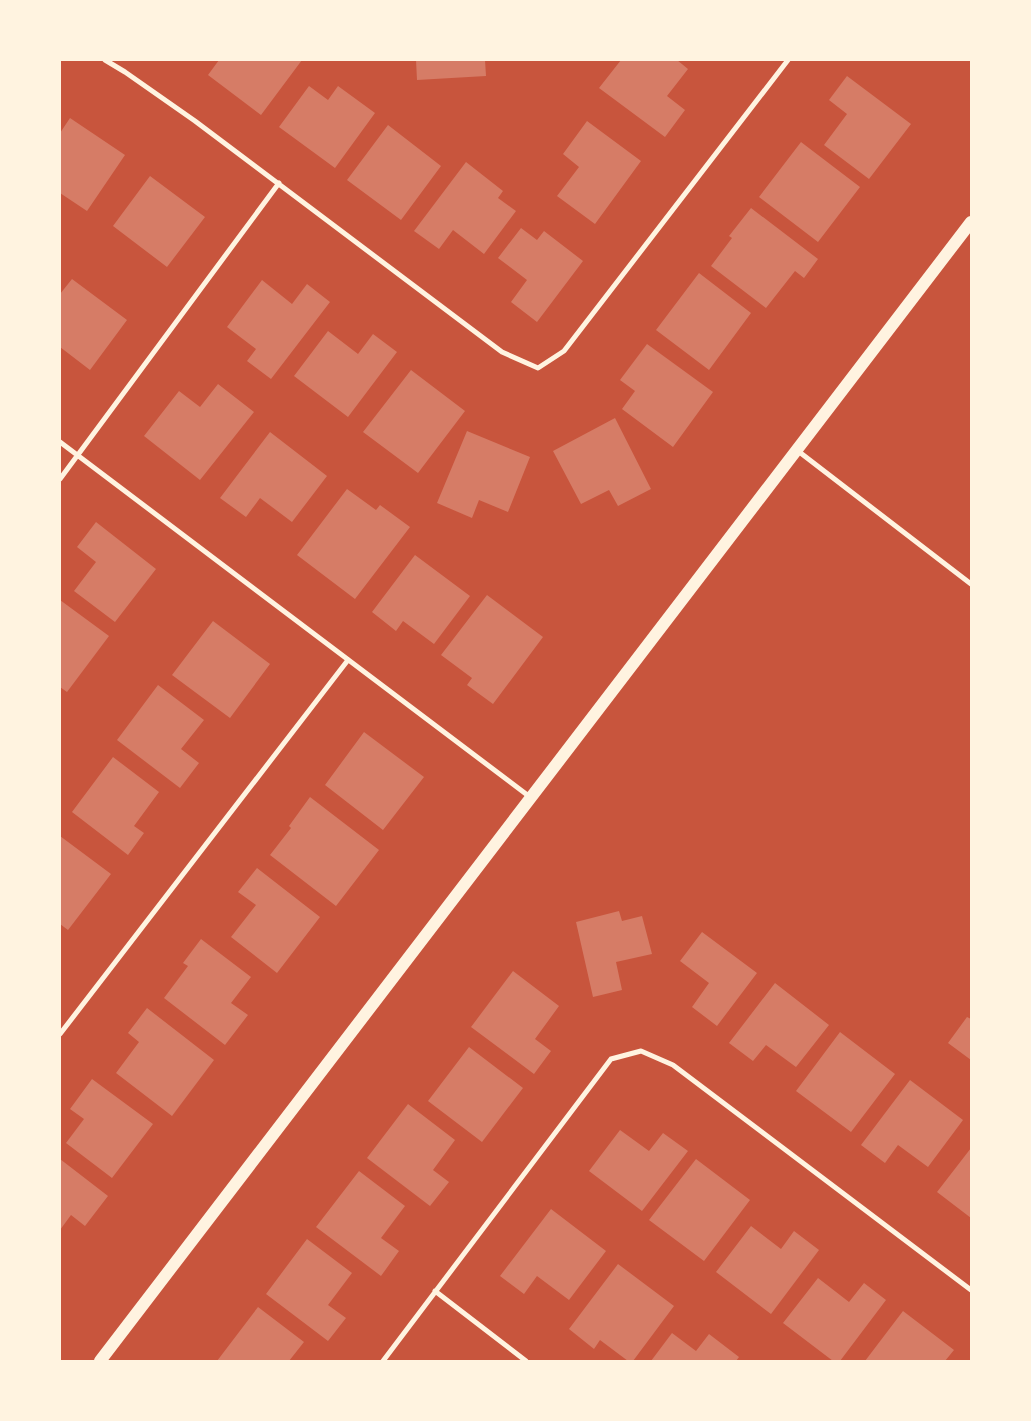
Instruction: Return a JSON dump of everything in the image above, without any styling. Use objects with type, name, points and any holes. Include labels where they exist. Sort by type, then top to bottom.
[{"type":"main road","points":[[100,1361],[971,222]]},
{"type":"street","points":[[106,60],[188,116],[279,183],[502,352],[538,368],[564,351],[788,60]]},
{"type":"street","points":[[60,479],[279,183]]},
{"type":"street","points":[[60,442],[531,798]]},
{"type":"street","points":[[797,450],[971,584]]},
{"type":"street","points":[[60,1034],[348,660]]},
{"type":"street","points":[[382,1361],[611,1059],[641,1050],[673,1065],[971,1290]]},
{"type":"street","points":[[435,1292],[526,1361]]},
{"type":"building","points":[[219,60],[302,60],[261,115],[208,75]]},
{"type":"building","points":[[416,60],[485,60],[486,76],[417,80]]},
{"type":"building","points":[[621,60],[677,60],[688,69],[667,96],[685,110],[665,137],[599,88]]},
{"type":"building","points":[[847,76],[911,124],[869,179],[824,145],[847,114],[829,100]]},
{"type":"building","points":[[309,86],[328,100],[338,86],[375,113],[335,168],[279,127]]},
{"type":"building","points":[[70,118],[125,155],[87,211],[60,193],[60,133]]},
{"type":"building","points":[[587,121],[641,161],[595,224],[557,196],[579,167],[563,154]]},
{"type":"building","points":[[388,125],[441,166],[401,220],[347,180]]},
{"type":"building","points":[[801,142],[860,187],[818,242],[759,197]]},
{"type":"building","points":[[466,162],[503,191],[498,198],[516,211],[484,254],[453,230],[439,249],[414,231]]},
{"type":"building","points":[[150,176],[205,217],[167,267],[113,226]]},
{"type":"building","points":[[751,208],[818,259],[804,278],[795,271],[766,308],[711,266],[732,238],[729,236]]},
{"type":"building","points":[[521,228],[537,240],[544,231],[583,261],[537,322],[511,302],[527,280],[498,258]]},
{"type":"building","points":[[699,273],[751,313],[709,370],[656,330]]},
{"type":"building","points":[[72,279],[127,320],[90,370],[60,347],[60,294]]},
{"type":"building","points":[[262,280],[292,304],[307,284],[330,302],[271,379],[247,361],[256,349],[227,327]]},
{"type":"building","points":[[328,331],[358,354],[373,334],[397,352],[348,417],[294,376]]},
{"type":"building","points":[[647,344],[713,392],[673,447],[622,409],[635,391],[620,380]]},
{"type":"building","points":[[411,370],[465,411],[418,473],[363,432]]},
{"type":"building","points":[[218,384],[254,412],[200,480],[144,436],[179,391],[200,407]]},
{"type":"building","points":[[615,418],[651,489],[618,506],[609,490],[581,504],[553,451]]},
{"type":"building","points":[[467,431],[530,457],[508,512],[479,500],[472,518],[437,503]]},
{"type":"building","points":[[270,432],[327,476],[292,522],[260,498],[246,517],[220,498]]},
{"type":"building","points":[[347,489],[376,510],[380,505],[410,527],[355,599],[297,555]]},
{"type":"building","points":[[96,522],[156,569],[115,622],[74,591],[96,562],[77,547]]},
{"type":"building","points":[[415,555],[470,596],[434,644],[403,621],[396,631],[372,612]]},
{"type":"building","points":[[487,595],[543,637],[493,704],[467,685],[472,678],[441,655]]},
{"type":"building","points":[[60,600],[109,636],[67,692],[60,687]]},
{"type":"building","points":[[213,621],[270,664],[230,718],[172,675]]},
{"type":"building","points":[[158,685],[204,720],[181,749],[199,763],[180,788],[117,740]]},
{"type":"building","points":[[364,732],[424,777],[383,830],[325,785]]},
{"type":"building","points":[[113,757],[159,792],[134,826],[144,833],[128,855],[72,812]]},
{"type":"building","points":[[310,797],[379,850],[336,906],[270,855],[291,828],[289,826]]},
{"type":"building","points":[[60,836],[111,874],[68,930],[60,924]]},
{"type":"building","points":[[257,868],[320,917],[277,973],[231,937],[256,905],[238,892]]},
{"type":"building","points":[[619,911],[622,921],[642,916],[652,954],[616,962],[622,990],[593,997],[576,922]]},
{"type":"building","points":[[702,932],[757,973],[717,1026],[692,1007],[709,983],[680,961]]},
{"type":"building","points":[[201,939],[251,977],[231,1003],[248,1015],[225,1045],[164,998],[188,966],[183,963]]},
{"type":"building","points":[[513,971],[559,1006],[535,1039],[551,1051],[534,1074],[471,1027]]},
{"type":"building","points":[[775,983],[829,1025],[796,1067],[766,1045],[753,1061],[729,1043]]},
{"type":"building","points":[[147,1008],[214,1060],[172,1116],[116,1073],[139,1042],[128,1033]]},
{"type":"building","points":[[967,1017],[971,1019],[971,1060],[948,1043]]},
{"type":"building","points":[[840,1032],[895,1074],[851,1132],[796,1091]]},
{"type":"building","points":[[469,1047],[523,1088],[482,1142],[428,1101]]},
{"type":"building","points":[[92,1079],[153,1124],[112,1178],[66,1143],[84,1119],[70,1109]]},
{"type":"building","points":[[910,1080],[963,1120],[928,1167],[898,1145],[885,1163],[861,1145]]},
{"type":"building","points":[[408,1104],[455,1140],[433,1170],[449,1182],[430,1206],[367,1158]]},
{"type":"building","points":[[620,1130],[649,1151],[663,1133],[688,1151],[642,1211],[589,1171]]},
{"type":"building","points":[[971,1148],[971,1218],[937,1192]]},
{"type":"building","points":[[60,1159],[108,1196],[85,1226],[71,1215],[60,1230]]},
{"type":"building","points":[[696,1159],[750,1200],[704,1261],[649,1220]]},
{"type":"building","points":[[359,1171],[405,1206],[381,1238],[399,1251],[381,1276],[316,1227]]},
{"type":"building","points":[[551,1209],[606,1251],[569,1300],[537,1276],[524,1294],[500,1276]]},
{"type":"building","points":[[751,1226],[781,1249],[794,1231],[819,1250],[771,1314],[716,1272]]},
{"type":"building","points":[[307,1239],[352,1273],[328,1305],[346,1318],[328,1341],[266,1294]]},
{"type":"building","points":[[618,1264],[674,1306],[633,1361],[628,1361],[600,1340],[594,1349],[569,1329]]},
{"type":"building","points":[[818,1278],[849,1302],[864,1283],[886,1300],[840,1361],[833,1361],[783,1323]]},
{"type":"building","points":[[258,1307],[304,1342],[289,1361],[217,1361]]},
{"type":"building","points":[[903,1311],[954,1350],[945,1361],[865,1361]]},
{"type":"building","points":[[672,1333],[696,1351],[709,1334],[739,1357],[736,1361],[651,1361]]}]
